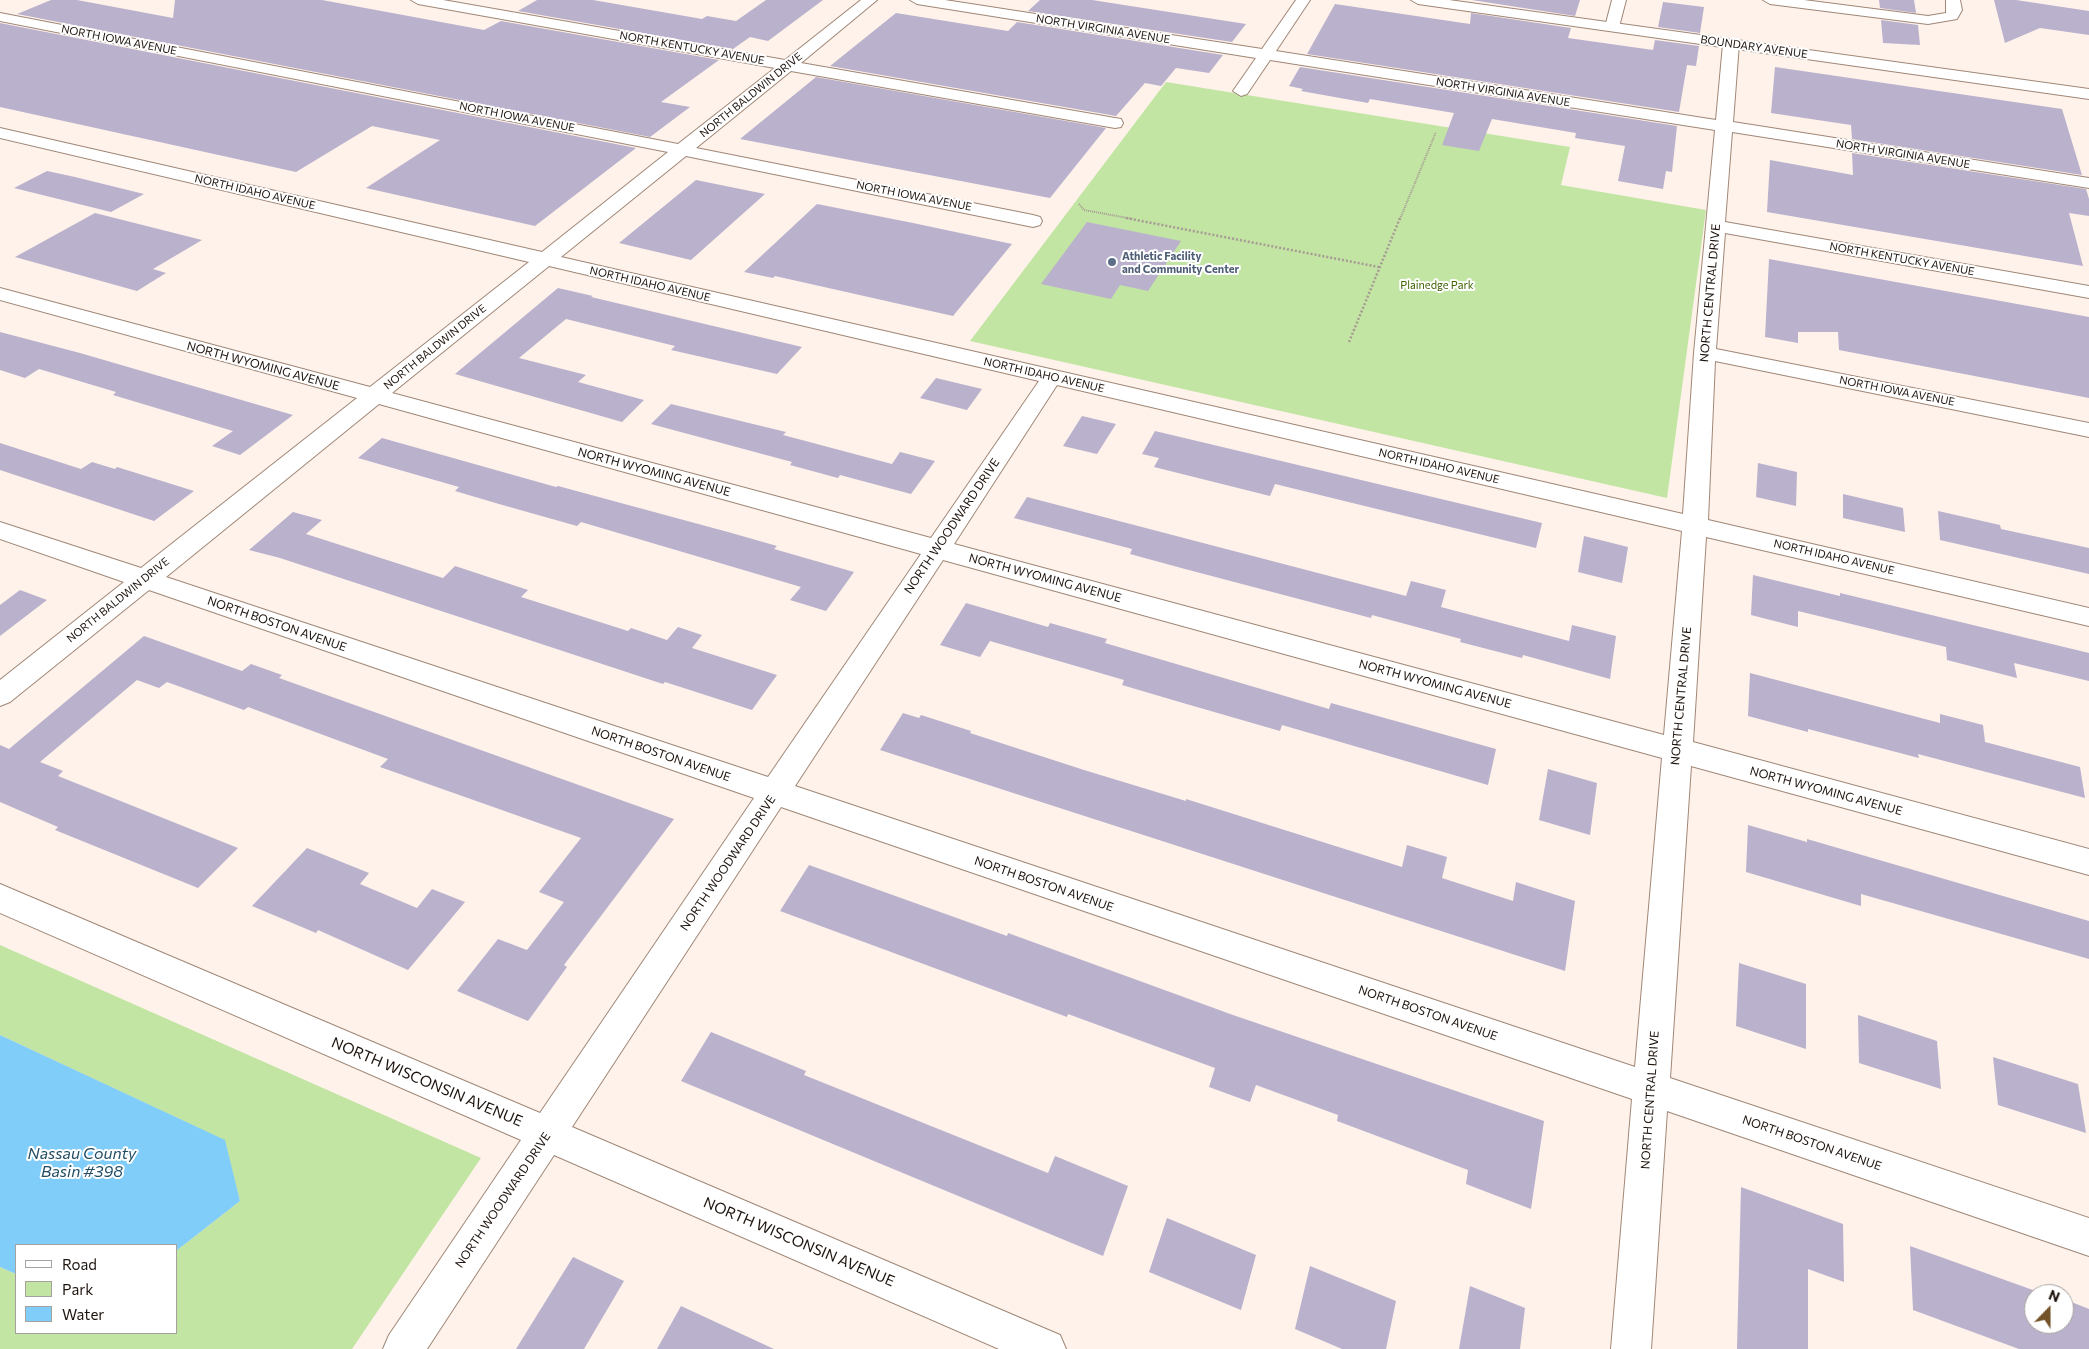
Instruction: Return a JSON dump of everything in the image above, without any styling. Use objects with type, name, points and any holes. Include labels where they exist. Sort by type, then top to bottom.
[{"type":"street","name":"NORTH KENTUCKY AVENUE","points":[[418,0],[1115,123]]},
{"type":"street","name":"NORTH BALDWIN DRIVE","points":[[0,695],[870,0]]},
{"type":"street","name":"NORTH VIRGINIA AVENUE","points":[[917,0],[2089,183]]},
{"type":"street","points":[[1241,91],[1304,0]]},
{"type":"street","name":"BOUNDARY AVENUE","points":[[1418,0],[2089,94]]},
{"type":"street","points":[[1612,27],[1619,0]]},
{"type":"street","points":[[1770,0],[1928,20],[1952,16],[1955,10],[1953,0]]},
{"type":"street","name":"NORTH IOWA AVENUE","points":[[0,17],[682,150],[1033,221]]},
{"type":"street","name":"NORTH CENTRAL DRIVE","points":[[1631,1349],[1676,750],[1695,525],[1705,353],[1731,44]]},
{"type":"street","name":"NORTH IDAHO AVENUE","points":[[0,133],[2089,617]]},
{"type":"street","name":"NORTH KENTUCKY AVENUE","points":[[1716,226],[2089,292]]},
{"type":"street","name":"NORTH WYOMING AVENUE","points":[[0,294],[2089,862]]},
{"type":"street","name":"NORTH IOWA AVENUE","points":[[1705,353],[2089,430]]},
{"type":"street","name":"NORTH WOODWARD DRIVE","points":[[403,1349],[548,1134],[936,548],[1052,377]]},
{"type":"street","name":"NORTH BOSTON AVENUE","points":[[0,530],[2089,1237]]},
{"type":"street","name":"NORTH WISCONSIN AVENUE","points":[[0,898],[1046,1349]]},
{"type":"path","points":[[1349,342],[1436,132]]},
{"type":"path","points":[[1079,204],[1084,210],[1379,267]]},
{"type":"green space","name":"Plainedge Park","points":[[1166,82],[1570,147],[1561,185],[1706,210],[1667,498],[970,341]]},
{"type":"green space","points":[[0,945],[481,1158],[352,1349],[0,1349],[0,1267],[15,1274],[15,1334],[178,1334],[178,1249],[240,1201],[224,1140],[0,1035]]},
{"type":"water","name":"Nassau County Basin #398","points":[[0,1035],[225,1140],[240,1201],[178,1249],[178,1244],[15,1244],[15,1274],[0,1267]]},
{"type":"building","points":[[51,0],[77,0],[173,18],[175,0],[322,0],[484,30],[501,21],[719,60],[661,102],[690,107],[650,137],[17,14]]},
{"type":"building","points":[[537,0],[593,0],[702,19],[707,16],[736,21],[766,0],[823,0],[768,41],[750,37],[733,49],[518,11]]},
{"type":"building","points":[[1040,0],[1092,0],[1246,24],[1232,42],[1028,11]]},
{"type":"building","points":[[1472,0],[1580,0],[1575,16]]},
{"type":"building","points":[[1879,0],[1914,0],[1916,13],[1880,8]]},
{"type":"building","points":[[1994,0],[2016,0],[2089,11],[2089,35],[2040,28],[2005,43]]},
{"type":"building","points":[[1663,2],[1704,7],[1700,33],[1658,27]]},
{"type":"building","points":[[1335,4],[1470,24],[1471,13],[1571,28],[1568,38],[1653,50],[1655,40],[1699,46],[1696,66],[1687,65],[1679,112],[1307,54]]},
{"type":"building","points":[[896,13],[1008,31],[1017,22],[1223,55],[1209,73],[1176,68],[1161,86],[1145,83],[1116,116],[830,66]]},
{"type":"building","points":[[1881,20],[1918,25],[1920,45],[1883,43]]},
{"type":"building","points":[[0,23],[636,148],[535,226],[366,188],[440,140],[372,126],[296,172],[0,107]]},
{"type":"building","points":[[1300,67],[1677,126],[1672,172],[1666,171],[1663,189],[1618,181],[1625,146],[1575,138],[1576,133],[1492,119],[1479,151],[1442,145],[1454,113],[1370,99],[1368,103],[1301,91],[1303,89],[1289,86]]},
{"type":"building","points":[[1775,67],[2062,109],[2082,175],[1852,139],[1851,125],[1771,113]]},
{"type":"building","points":[[816,77],[1106,128],[1050,198],[740,139]]},
{"type":"building","points":[[1852,153],[2086,189],[2089,199],[2089,216],[2069,213],[2083,266],[1767,212],[1770,160],[1853,175]]},
{"type":"building","points":[[47,171],[144,194],[111,212],[14,188]]},
{"type":"building","points":[[696,180],[765,194],[691,260],[619,243]]},
{"type":"building","points":[[817,204],[1012,244],[953,316],[775,276],[773,278],[744,272]]},
{"type":"building","points":[[95,213],[202,240],[153,269],[166,273],[137,291],[15,257]]},
{"type":"building","name":"Athletic Facility and Community Center","points":[[1087,222],[1181,241],[1148,291],[1120,285],[1111,299],[1041,284]]},
{"type":"building","points":[[1769,259],[2089,317],[2089,398],[1839,350],[1838,332],[1798,332],[1798,343],[1765,337]]},
{"type":"building","points":[[558,288],[802,347],[777,374],[671,350],[675,346],[566,319],[519,358],[586,375],[578,382],[644,400],[622,422],[455,374]]},
{"type":"building","points":[[0,332],[80,353],[293,415],[240,455],[212,446],[233,431],[113,395],[116,392],[39,369],[25,378],[0,370]]},
{"type":"building","points":[[936,378],[982,389],[967,410],[920,398]]},
{"type":"building","points":[[671,404],[786,432],[783,435],[892,464],[900,452],[935,461],[911,494],[840,475],[838,478],[790,465],[792,462],[651,424]]},
{"type":"building","points":[[1082,416],[1116,424],[1097,454],[1063,446]]},
{"type":"building","points":[[1155,431],[1542,523],[1536,548],[1275,484],[1270,496],[1154,467],[1159,458],[1142,454]]},
{"type":"building","points":[[382,438],[556,487],[728,532],[777,546],[774,549],[854,572],[826,611],[790,600],[801,587],[581,522],[577,526],[499,504],[455,491],[459,487],[358,458]]},
{"type":"building","points":[[0,443],[81,469],[92,462],[115,469],[117,467],[194,491],[154,521],[0,470]]},
{"type":"building","points":[[1758,463],[1797,472],[1796,506],[1756,497]]},
{"type":"building","points":[[1843,494],[1903,508],[1905,532],[1843,518]]},
{"type":"building","points":[[1027,497],[1406,596],[1411,581],[1446,590],[1441,607],[1569,641],[1572,625],[1616,636],[1610,679],[1523,655],[1522,658],[1460,642],[1461,639],[1372,615],[1371,618],[1185,569],[1130,554],[1132,549],[1014,518]]},
{"type":"building","points":[[1938,511],[2000,525],[2001,529],[2089,548],[2089,574],[1940,540]]},
{"type":"building","points":[[293,512],[322,520],[306,534],[443,578],[455,566],[528,590],[521,597],[628,631],[631,628],[667,640],[678,627],[702,635],[692,648],[777,675],[752,710],[665,682],[663,684],[280,558],[249,550]]},
{"type":"building","points":[[1584,536],[1628,547],[1622,583],[1578,572]]},
{"type":"building","points":[[1753,575],[1840,596],[1840,593],[2089,653],[2089,681],[2014,663],[2017,678],[1947,660],[1946,647],[1798,611],[1798,627],[1751,615]]},
{"type":"building","points":[[20,590],[47,600],[0,636],[0,605]]},
{"type":"building","points":[[966,603],[1048,627],[1050,623],[1107,639],[1105,643],[1329,709],[1331,703],[1496,749],[1488,785],[1282,725],[1280,731],[1183,703],[1122,685],[1124,680],[990,641],[980,657],[940,645]]},
{"type":"building","points":[[144,636],[242,671],[251,664],[282,675],[279,678],[674,819],[564,965],[567,967],[528,1021],[457,991],[498,939],[527,950],[564,902],[539,892],[581,838],[380,767],[388,759],[248,707],[244,710],[167,682],[159,688],[137,680],[40,762],[63,771],[58,776],[238,848],[198,888],[55,830],[58,827],[0,802],[0,745],[9,749]]},
{"type":"building","points":[[1750,673],[1940,723],[1940,714],[1983,725],[1985,742],[2080,767],[2085,798],[1918,754],[1919,758],[1808,729],[1808,732],[1748,716]]},
{"type":"building","points":[[903,713],[919,718],[921,715],[1084,770],[1186,801],[1186,799],[1402,867],[1407,845],[1447,857],[1442,878],[1513,901],[1516,882],[1575,901],[1565,971],[880,750]]},
{"type":"building","points":[[1548,769],[1597,783],[1590,835],[1539,820]]},
{"type":"building","points":[[1748,825],[1807,842],[1807,839],[2089,921],[2089,959],[1861,894],[1861,906],[1746,872]]},
{"type":"building","points":[[307,848],[369,873],[360,884],[417,908],[432,889],[465,902],[408,970],[318,930],[316,933],[252,906]]},
{"type":"building","points":[[809,865],[1007,936],[1008,933],[1233,1015],[1544,1121],[1531,1209],[1466,1184],[1468,1170],[1337,1121],[1338,1115],[1256,1085],[1250,1102],[1209,1087],[1215,1068],[1068,1014],[1067,1017],[780,911]]},
{"type":"building","points":[[1739,963],[1806,984],[1806,1049],[1736,1026]]},
{"type":"building","points":[[1858,1015],[1937,1041],[1941,1089],[1859,1063]]},
{"type":"building","points":[[711,1032],[806,1071],[804,1075],[1048,1173],[1055,1156],[1128,1186],[1103,1256],[681,1081]]},
{"type":"building","points":[[1993,1057],[2078,1084],[2086,1133],[1998,1105]]},
{"type":"building","points":[[1741,1187],[1843,1224],[1844,1282],[1808,1269],[1808,1349],[1737,1349]]},
{"type":"building","points":[[1167,1218],[1256,1255],[1241,1310],[1149,1272]]},
{"type":"building","points":[[1910,1246],[2024,1287],[2024,1334],[2074,1334],[2074,1303],[2089,1309],[2089,1349],[2019,1349],[1913,1310]]},
{"type":"building","points":[[573,1257],[624,1281],[584,1349],[516,1349]]},
{"type":"building","points":[[1310,1266],[1396,1301],[1386,1349],[1342,1349],[1295,1329]]},
{"type":"building","points":[[1470,1286],[1525,1308],[1520,1349],[1459,1349]]},
{"type":"building","points":[[681,1306],[774,1349],[657,1349]]},
{"type":"place","name":"Athletic Facility and Community Center","points":[[1112,262]]}]
